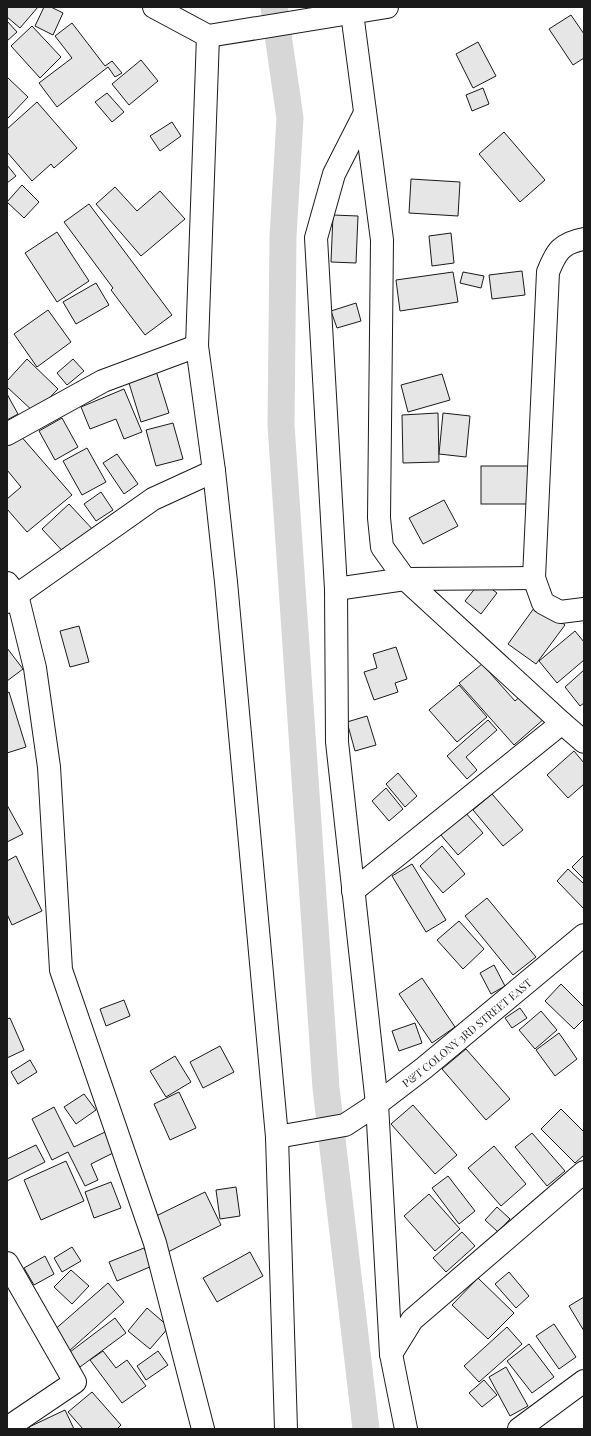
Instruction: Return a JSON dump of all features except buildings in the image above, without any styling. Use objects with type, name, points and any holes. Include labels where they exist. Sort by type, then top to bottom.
[{"type":"street","points":[[154,7],[208,36],[387,7]]},
{"type":"street","points":[[345,14],[365,114],[382,240],[379,518],[382,546],[405,579],[584,742]]},
{"type":"street","points":[[208,36],[197,346],[214,471],[228,598],[277,1137],[286,1429]]},
{"type":"street","points":[[365,114],[334,174],[316,238],[336,589],[337,742],[377,1104],[391,1354],[406,1429]]},
{"type":"street","points":[[584,239],[571,242],[556,253],[548,272],[534,578],[543,602],[560,612],[584,609]]},
{"type":"street","points":[[7,434],[103,381],[197,346]]},
{"type":"street","points":[[203,1429],[155,1243],[61,970],[49,767],[35,668],[10,594],[153,499],[214,471]]},
{"type":"street","points":[[336,589],[405,579],[534,578]]},
{"type":"street","points":[[353,891],[562,723]]},
{"type":"street","name":"P&T COLONY 3RD STREET EAST","points":[[277,1137],[345,1125],[377,1104],[430,1063],[584,935]]},
{"type":"street","points":[[391,1354],[412,1320],[584,1172]]},
{"type":"street","points":[[7,1263],[75,1382],[7,1428]]},
{"type":"street","points":[[519,1429],[584,1381]]},
{"type":"waterway","points":[[274,7],[290,118],[283,236],[281,425],[326,1088],[366,1429]]}]
